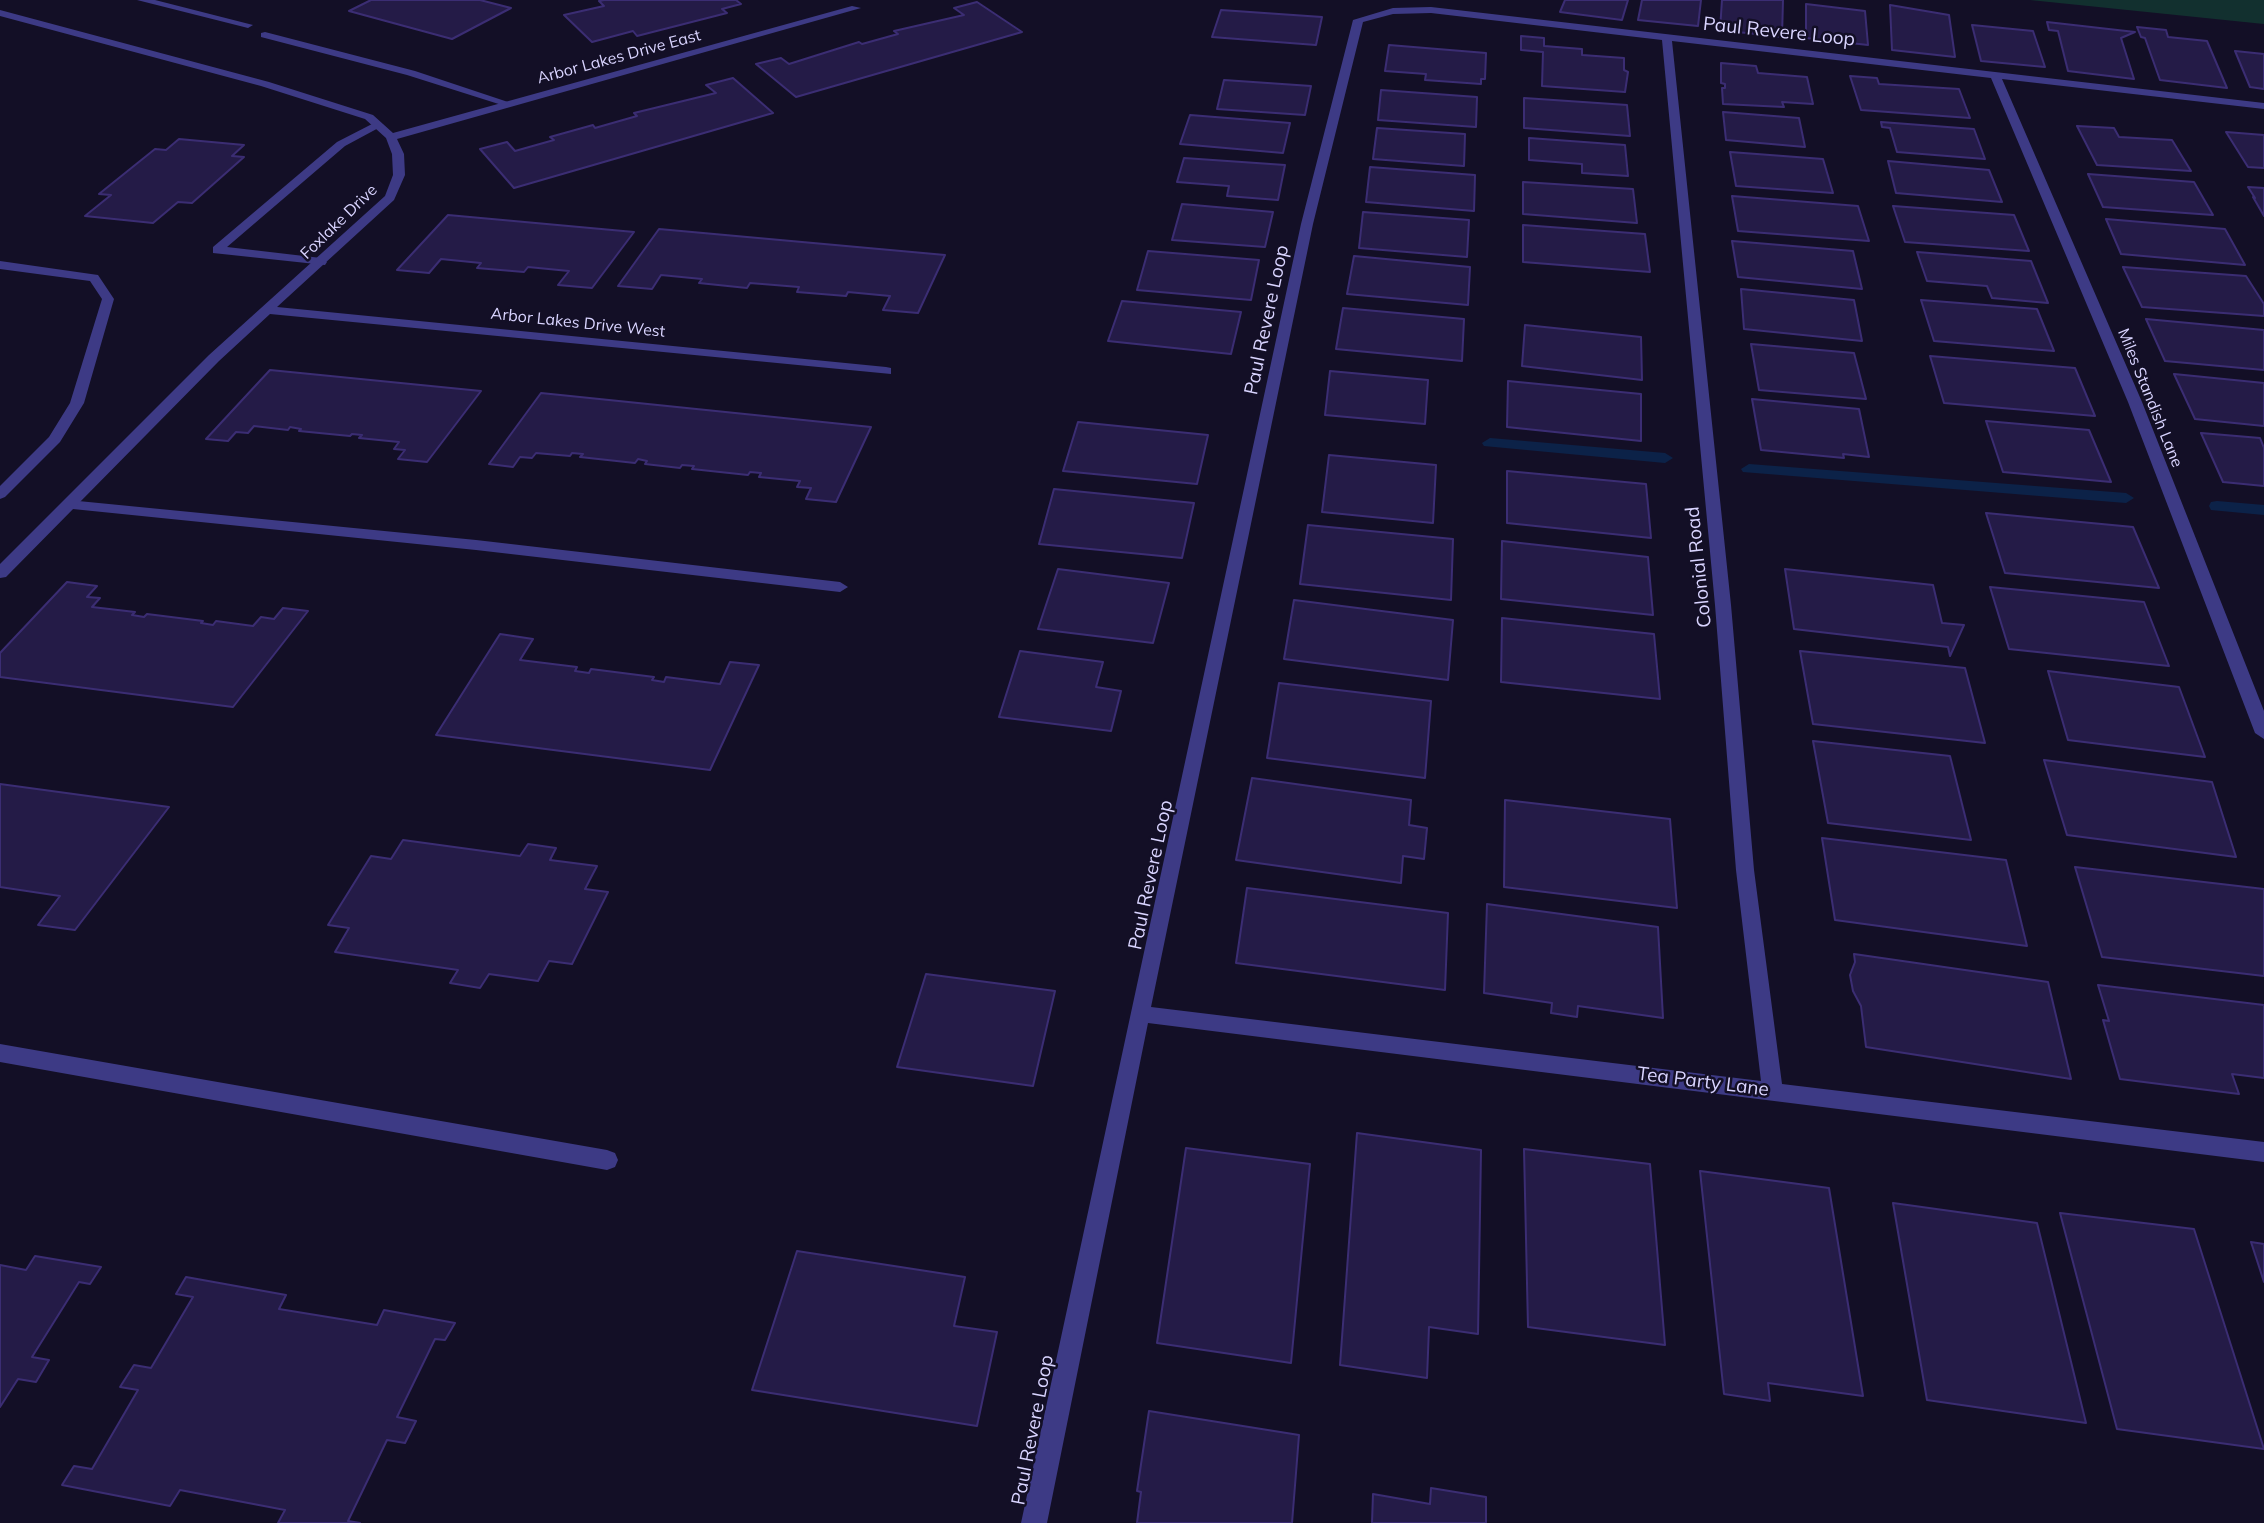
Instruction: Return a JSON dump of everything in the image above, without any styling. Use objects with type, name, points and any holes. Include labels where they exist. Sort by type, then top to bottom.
[{"type":"street","points":[[142,0],[248,26]]},
{"type":"street","name":"Arbor Lakes Drive East","points":[[391,137],[856,8]]},
{"type":"street","name":"Paul Revere Loop","points":[[1034,1523],[1059,1391],[1307,224],[1359,20],[1393,11],[1431,10],[1667,39],[1818,54],[1997,78],[2264,106]]},
{"type":"street","points":[[0,13],[334,104],[369,117],[391,137]]},
{"type":"street","points":[[265,35],[411,74],[509,104]]},
{"type":"street","name":"Colonial Road","points":[[1667,39],[1672,117],[1723,605],[1745,870],[1773,1091]]},
{"type":"street","name":"Miles Standish Lane","points":[[1997,78],[2135,402],[2264,733]]},
{"type":"street","points":[[321,262],[217,250],[341,144],[378,125]]},
{"type":"street","name":"Foxlake Drive","points":[[0,573],[214,358],[390,197],[399,175],[398,155],[391,137]]},
{"type":"street","points":[[0,265],[52,270],[94,278],[108,299],[77,403],[55,439],[0,494]]},
{"type":"street","name":"Arbor Lakes Drive West","points":[[267,310],[886,371]]},
{"type":"street","points":[[68,505],[476,545],[840,587]]},
{"type":"street","name":"Tea Party Lane","points":[[1141,1014],[2264,1152]]},
{"type":"street","points":[[0,1053],[607,1160]]},
{"type":"green space","points":[[2030,0],[2264,0],[2264,24]]},
{"type":"building","points":[[371,0],[480,0],[511,8],[452,39],[349,11]]},
{"type":"building","points":[[736,0],[741,4],[722,9],[727,13],[637,36],[633,31],[592,42],[564,15],[604,6],[599,1]]},
{"type":"building","points":[[1565,0],[1628,0],[1622,20],[1560,12]]},
{"type":"building","points":[[1642,0],[1701,0],[1698,26],[1638,20]]},
{"type":"building","points":[[1722,0],[1783,0],[1782,37],[1720,30]]},
{"type":"building","points":[[977,2],[1022,32],[796,97],[756,64],[781,58],[789,64],[859,42],[862,44],[898,34],[894,31],[964,15],[954,8]]},
{"type":"building","points":[[1806,4],[1865,11],[1868,45],[1806,38]]},
{"type":"building","points":[[1890,5],[1949,15],[1955,57],[1892,50]]},
{"type":"building","points":[[1221,10],[1322,17],[1316,45],[1212,37]]},
{"type":"building","points":[[2047,22],[2135,32],[2121,38],[2134,79],[2068,71],[2058,31],[2049,30]]},
{"type":"building","points":[[1972,25],[2033,31],[2045,67],[1981,61]]},
{"type":"building","points":[[2137,27],[2166,30],[2168,37],[2207,41],[2227,88],[2160,80],[2145,38],[2141,37]]},
{"type":"building","points":[[1521,36],[1544,38],[1544,46],[1582,49],[1582,55],[1624,58],[1624,70],[1628,72],[1625,92],[1542,86],[1543,52],[1521,50]]},
{"type":"building","points":[[1389,45],[1486,53],[1485,79],[1481,79],[1481,84],[1425,80],[1426,74],[1385,71]]},
{"type":"building","points":[[2235,51],[2264,54],[2264,89],[2250,87]]},
{"type":"building","points":[[1721,63],[1756,66],[1758,73],[1807,77],[1813,104],[1782,102],[1784,107],[1723,104],[1722,88],[1725,88],[1725,84],[1721,83]]},
{"type":"building","points":[[1850,76],[1877,78],[1879,84],[1959,89],[1970,118],[1861,110]]},
{"type":"building","points":[[733,78],[773,113],[514,188],[480,149],[507,142],[515,151],[554,140],[550,137],[593,125],[595,128],[637,116],[634,113],[716,93],[706,85]]},
{"type":"building","points":[[1224,80],[1311,86],[1305,115],[1217,109]]},
{"type":"building","points":[[1381,90],[1477,97],[1476,127],[1378,120]]},
{"type":"building","points":[[1524,98],[1627,105],[1630,136],[1524,128]]},
{"type":"building","points":[[1723,112],[1799,118],[1805,147],[1726,140]]},
{"type":"building","points":[[1190,115],[1290,123],[1283,153],[1180,144]]},
{"type":"building","points":[[1881,122],[1974,129],[1985,159],[1897,152],[1890,128],[1882,127]]},
{"type":"building","points":[[2077,126],[2114,128],[2119,137],[2172,140],[2191,171],[2097,165]]},
{"type":"building","points":[[1377,128],[1465,134],[1464,166],[1373,159]]},
{"type":"building","points":[[2226,132],[2264,135],[2264,168],[2248,167]]},
{"type":"building","points":[[1529,138],[1625,145],[1628,176],[1582,173],[1582,164],[1529,160]]},
{"type":"building","points":[[179,139],[244,145],[232,156],[244,157],[192,203],[178,202],[153,223],[85,216],[111,195],[99,194],[155,149],[166,150]]},
{"type":"building","points":[[1730,152],[1823,159],[1833,193],[1736,186]]},
{"type":"building","points":[[1184,158],[1285,165],[1278,200],[1227,196],[1229,186],[1177,182]]},
{"type":"building","points":[[1888,161],[1989,170],[2002,202],[1896,193]]},
{"type":"building","points":[[1370,167],[1475,175],[1474,211],[1366,202]]},
{"type":"building","points":[[2088,174],[2194,182],[2213,215],[2103,207]]},
{"type":"building","points":[[1523,182],[1633,189],[1637,223],[1523,214]]},
{"type":"building","points":[[2248,187],[2264,188],[2264,216],[2253,197],[2255,198]]},
{"type":"building","points":[[1732,196],[1858,206],[1869,241],[1738,231]]},
{"type":"building","points":[[1182,204],[1273,212],[1265,247],[1172,240]]},
{"type":"building","points":[[1893,206],[2014,215],[2029,251],[1905,242]]},
{"type":"building","points":[[1363,212],[1469,220],[1467,257],[1359,248]]},
{"type":"building","points":[[448,215],[634,232],[592,288],[558,285],[569,271],[528,267],[524,272],[477,268],[481,263],[441,259],[429,273],[397,270]]},
{"type":"building","points":[[2106,219],[2225,229],[2245,265],[2121,254]]},
{"type":"building","points":[[1523,225],[1645,234],[1650,272],[1523,262]]},
{"type":"building","points":[[659,229],[945,255],[918,313],[883,310],[890,296],[848,292],[846,296],[797,292],[799,287],[750,283],[747,288],[699,283],[702,279],[661,275],[652,289],[618,286]]},
{"type":"building","points":[[1732,241],[1853,251],[1862,289],[1738,277]]},
{"type":"building","points":[[1148,251],[1259,260],[1251,300],[1137,290]]},
{"type":"building","points":[[1917,252],[2031,261],[2048,303],[1992,298],[1987,286],[1927,281]]},
{"type":"building","points":[[1354,256],[1470,267],[1468,305],[1347,294]]},
{"type":"building","points":[[2123,267],[2246,276],[2264,304],[2264,316],[2142,307]]},
{"type":"building","points":[[1741,289],[1854,300],[1862,341],[1744,329]]},
{"type":"building","points":[[1921,300],[2037,309],[2054,351],[1934,341]]},
{"type":"building","points":[[1122,301],[1241,312],[1231,354],[1108,341]]},
{"type":"building","points":[[1343,308],[1464,319],[1462,361],[1336,349]]},
{"type":"building","points":[[2146,319],[2264,330],[2264,370],[2165,361]]},
{"type":"building","points":[[1525,325],[1641,337],[1642,380],[1522,366]]},
{"type":"building","points":[[1751,344],[1854,353],[1866,399],[1759,390]]},
{"type":"building","points":[[1930,356],[2075,368],[2095,416],[1944,403]]},
{"type":"building","points":[[270,370],[481,391],[427,462],[398,459],[405,450],[394,449],[399,442],[359,438],[362,435],[299,431],[301,429],[290,427],[288,430],[254,426],[248,433],[236,432],[228,441],[206,439]]},
{"type":"building","points":[[1330,371],[1428,380],[1425,424],[1325,415]]},
{"type":"building","points":[[2174,374],[2264,383],[2264,426],[2195,419]]},
{"type":"building","points":[[1508,381],[1641,394],[1641,441],[1507,427]]},
{"type":"building","points":[[541,393],[871,427],[836,502],[806,499],[811,488],[797,487],[800,481],[759,477],[761,473],[750,472],[748,475],[692,469],[694,466],[682,465],[680,468],[645,464],[647,461],[638,459],[635,463],[580,457],[583,454],[572,453],[570,456],[536,453],[532,458],[520,457],[513,467],[489,464]]},
{"type":"building","points":[[1752,399],[1859,409],[1869,457],[1843,454],[1844,458],[1761,450]]},
{"type":"building","points":[[1986,421],[2089,430],[2111,482],[2003,472]]},
{"type":"building","points":[[1078,422],[1208,435],[1197,484],[1063,471]]},
{"type":"building","points":[[2201,433],[2260,438],[2264,448],[2264,486],[2223,482]]},
{"type":"building","points":[[1329,455],[1436,465],[1433,523],[1322,512]]},
{"type":"building","points":[[1507,471],[1646,484],[1651,538],[1507,523]]},
{"type":"building","points":[[1054,489],[1194,503],[1182,558],[1039,544]]},
{"type":"building","points":[[1986,513],[2133,527],[2159,588],[2005,573]]},
{"type":"building","points":[[1308,525],[1453,539],[1451,600],[1300,584]]},
{"type":"building","points":[[1502,541],[1648,557],[1653,615],[1501,599]]},
{"type":"building","points":[[1058,569],[1169,583],[1153,643],[1038,629]]},
{"type":"building","points":[[1785,569],[1933,585],[1942,623],[1964,625],[1950,656],[1948,647],[1794,629]]},
{"type":"building","points":[[67,582],[97,586],[87,597],[100,598],[92,607],[135,612],[132,615],[144,617],[147,614],[203,621],[201,623],[213,625],[216,621],[253,626],[261,617],[274,619],[283,608],[308,611],[233,707],[0,677],[0,653]]},
{"type":"building","points":[[1990,587],[2144,602],[2169,666],[2009,649]]},
{"type":"building","points":[[1294,600],[1453,620],[1448,680],[1284,659]]},
{"type":"building","points":[[1502,618],[1654,634],[1660,699],[1501,682]]},
{"type":"building","points":[[500,634],[533,639],[520,660],[577,667],[575,671],[589,673],[591,669],[654,677],[652,680],[664,682],[666,677],[720,684],[730,662],[759,665],[710,770],[436,735]]},
{"type":"building","points":[[1020,651],[1103,662],[1096,687],[1121,691],[1111,731],[999,717]]},
{"type":"building","points":[[1800,651],[1965,668],[1985,743],[1813,724]]},
{"type":"building","points":[[2048,671],[2179,687],[2205,757],[2068,740]]},
{"type":"building","points":[[1279,683],[1431,701],[1425,778],[1267,758]]},
{"type":"building","points":[[1813,741],[1950,756],[1971,840],[1828,823]]},
{"type":"building","points":[[2044,760],[2212,782],[2236,857],[2067,835]]},
{"type":"building","points":[[1252,778],[1411,800],[1409,825],[1427,828],[1424,859],[1403,856],[1401,883],[1236,860]]},
{"type":"building","points":[[0,784],[169,807],[75,930],[38,925],[60,896],[0,887]]},
{"type":"building","points":[[1505,800],[1670,819],[1677,908],[1504,887]]},
{"type":"building","points":[[1822,838],[2006,860],[2027,946],[1835,920]]},
{"type":"building","points":[[403,840],[520,856],[528,844],[556,848],[550,860],[597,866],[585,889],[608,892],[572,964],[549,961],[538,981],[489,974],[480,988],[450,983],[458,970],[335,952],[349,928],[328,925],[371,856],[391,859]]},
{"type":"building","points":[[2075,867],[2264,889],[2264,976],[2102,957]]},
{"type":"building","points":[[1247,888],[1448,913],[1445,990],[1236,963]]},
{"type":"building","points":[[1487,904],[1658,927],[1663,1018],[1578,1006],[1577,1017],[1551,1013],[1552,1003],[1484,993]]},
{"type":"building","points":[[1854,954],[2048,982],[2071,1079],[1866,1047],[1861,1006],[1853,991],[1850,975],[1855,962]]},
{"type":"building","points":[[926,974],[1055,991],[1033,1086],[897,1067]]},
{"type":"building","points":[[2098,985],[2264,1005],[2264,1078],[2232,1074],[2239,1094],[2120,1079],[2103,1020],[2109,1021]]},
{"type":"building","points":[[1357,1133],[1481,1150],[1478,1334],[1429,1327],[1427,1378],[1340,1365]]},
{"type":"building","points":[[1186,1148],[1310,1164],[1291,1363],[1157,1343]]},
{"type":"building","points":[[1524,1149],[1650,1164],[1665,1345],[1528,1327]]},
{"type":"building","points":[[1700,1171],[1829,1188],[1863,1396],[1768,1383],[1770,1401],[1724,1394]]},
{"type":"building","points":[[1893,1203],[2037,1223],[2086,1423],[1927,1400]]},
{"type":"building","points":[[2060,1213],[2194,1229],[2264,1449],[2117,1429]]},
{"type":"building","points":[[2251,1242],[2264,1244],[2264,1282]]},
{"type":"building","points":[[797,1251],[965,1277],[954,1326],[997,1332],[977,1426],[752,1390]]},
{"type":"building","points":[[35,1256],[101,1267],[90,1284],[79,1282],[32,1357],[49,1360],[36,1382],[18,1379],[0,1407],[0,1265],[26,1270]]},
{"type":"building","points":[[186,1277],[286,1295],[279,1309],[377,1325],[384,1310],[455,1323],[445,1340],[435,1339],[397,1417],[416,1421],[405,1443],[387,1440],[348,1521],[360,1523],[278,1523],[285,1510],[180,1490],[170,1506],[62,1485],[74,1466],[92,1469],[138,1390],[120,1387],[134,1365],[151,1368],[193,1297],[176,1294]]},
{"type":"building","points":[[1149,1411],[1299,1435],[1292,1523],[1137,1523],[1141,1492],[1137,1491]]},
{"type":"building","points":[[1431,1488],[1486,1497],[1486,1523],[1372,1523],[1373,1494],[1430,1504]]},
{"type":"waterway","points":[[1490,443],[1665,458]]},
{"type":"waterway","points":[[1749,469],[2126,498]]},
{"type":"waterway","points":[[2217,506],[2264,510]]}]
